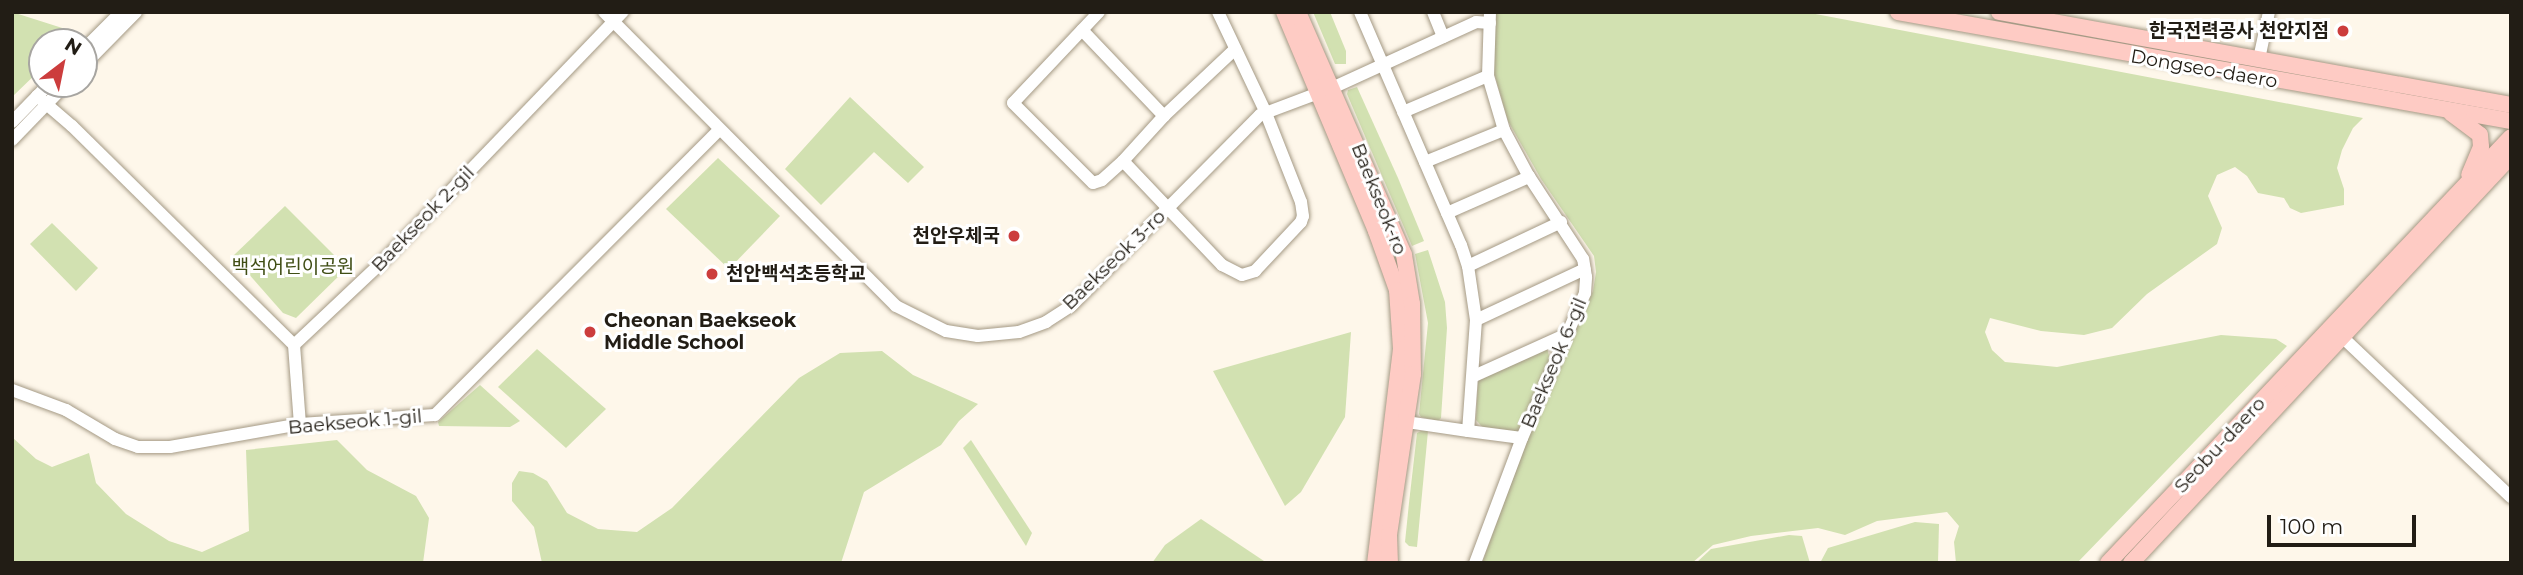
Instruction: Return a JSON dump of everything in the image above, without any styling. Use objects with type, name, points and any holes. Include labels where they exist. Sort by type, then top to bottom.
[{"type":"main road","name":"Baekseok-ro","points":[[1283,12],[1325,91],[1404,255],[1412,304],[1413,374],[1389,535],[1390,563]]},
{"type":"main road","name":"Baekseok-ro","points":[[1298,12],[1390,265],[1400,310],[1401,349],[1376,563]]},
{"type":"main road","name":"Dongseo-daero","points":[[1898,12],[2218,72],[2511,121]]},
{"type":"main road","name":"Dongseo-daero","points":[[1999,12],[2056,17],[2259,59],[2511,104]]},
{"type":"main road","points":[[2446,110],[2480,135],[2481,148],[2472,171],[2454,198]]},
{"type":"main road","name":"Seobu-daero","points":[[2132,563],[2511,137]]},
{"type":"main road","name":"Seobu-daero","points":[[2108,563],[2511,156]]},
{"type":"street","points":[[98,35],[121,12]]},
{"type":"street","points":[[98,51],[136,12]]},
{"type":"street","points":[[1099,12],[1013,103],[1093,183],[1102,180],[1123,161],[1164,116],[1235,49]]},
{"type":"street","points":[[1123,161],[1222,265],[1242,275],[1255,271],[1301,222],[1301,202],[1266,113],[1218,12]]},
{"type":"street","points":[[1360,12],[1468,266],[1476,320],[1468,431]]},
{"type":"street","points":[[1433,12],[1443,37]]},
{"type":"street","points":[[2259,59],[2269,12]]},
{"type":"street","name":"Baekseok 3-ro","points":[[613,15],[719,130],[896,306],[931,325],[962,334],[999,336],[1046,322],[1092,287],[1266,113],[1325,91],[1490,17]]},
{"type":"street","name":"Baekseok 2-gil","points":[[294,345],[383,261],[613,15]]},
{"type":"street","name":"Baekseok 6-gil","points":[[1475,563],[1522,438],[1585,293],[1583,259],[1529,177],[1504,130],[1488,76],[1490,17]]},
{"type":"street","points":[[1082,30],[1164,116]]},
{"type":"street","points":[[1403,112],[1488,76]]},
{"type":"street","points":[[12,122],[45,98]]},
{"type":"street","points":[[42,100],[294,345],[300,424]]},
{"type":"street","points":[[12,140],[42,100]]},
{"type":"street","name":"Baekseok 1-gil","points":[[12,390],[66,410],[115,439],[138,447],[170,447],[300,424],[435,415],[719,130]]},
{"type":"street","points":[[1425,162],[1504,130]]},
{"type":"street","points":[[1447,213],[1529,177]]},
{"type":"street","points":[[1468,266],[1561,222]]},
{"type":"street","points":[[1476,320],[1585,269]]},
{"type":"street","points":[[2337,332],[2511,497]]},
{"type":"street","points":[[1474,376],[1567,334]]},
{"type":"street","points":[[1406,422],[1522,438]]},
{"type":"green space","points":[[12,12],[62,28],[28,28],[28,82],[12,97]]},
{"type":"green space","points":[[1313,12],[1330,12],[1346,51],[1346,64],[1335,64]]},
{"type":"green space","points":[[1496,12],[1805,12],[2363,118],[2353,128],[2337,168],[2344,189],[2344,205],[2301,213],[2290,208],[2284,198],[2258,193],[2247,176],[2235,167],[2217,175],[2208,196],[2222,228],[2217,244],[2147,294],[2112,328],[2084,335],[2041,331],[1990,318],[1985,332],[1992,350],[2005,362],[2057,367],[2221,335],[2276,339],[2287,346],[2077,563],[1956,563],[1954,542],[1959,526],[1947,512],[1877,521],[1845,535],[1818,528],[1751,536],[1713,545],[1692,563],[1482,563],[1528,437],[1593,291],[1596,272],[1594,256],[1541,179],[1508,121],[1493,69]]},
{"type":"green space","points":[[1357,87],[1424,241],[1412,246],[1347,94],[1348,90]]},
{"type":"green space","points":[[850,97],[924,167],[908,183],[874,152],[821,205],[785,169]]},
{"type":"green space","points":[[718,158],[780,216],[729,269],[666,209]]},
{"type":"green space","name":"백석어린이공원","points":[[285,206],[347,268],[296,318],[283,313],[233,256]]},
{"type":"green space","points":[[52,223],[98,268],[76,291],[30,244]]},
{"type":"green space","points":[[1428,250],[1445,302],[1447,328],[1441,418],[1438,421],[1421,417],[1419,414],[1428,323],[1415,254]]},
{"type":"green space","points":[[1351,332],[1345,417],[1301,492],[1285,506],[1213,371]]},
{"type":"green space","points":[[1547,348],[1551,363],[1519,433],[1486,431],[1476,420],[1478,383],[1481,377]]},
{"type":"green space","points":[[537,349],[606,409],[566,448],[498,387]]},
{"type":"green space","points":[[882,351],[913,375],[978,404],[959,421],[941,445],[864,492],[841,563],[542,563],[534,527],[512,501],[512,483],[519,471],[533,473],[547,481],[567,513],[598,529],[637,532],[672,508],[799,378],[840,353]]},
{"type":"green space","points":[[480,385],[520,421],[510,427],[439,426],[438,422]]},
{"type":"green space","points":[[1428,431],[1417,547],[1409,546],[1405,542],[1417,433]]},
{"type":"green space","points":[[12,437],[36,459],[52,467],[89,453],[96,483],[126,514],[169,541],[202,552],[249,531],[246,450],[337,440],[367,470],[416,496],[429,518],[423,563],[12,563]]},
{"type":"green space","points":[[971,440],[1032,533],[1026,546],[963,448]]},
{"type":"green space","points":[[1201,519],[1267,563],[1152,563],[1165,545]]},
{"type":"green space","points":[[1915,522],[1939,524],[1938,563],[1820,563],[1828,548]]},
{"type":"green space","points":[[1789,535],[1802,536],[1810,563],[1696,563],[1711,549]]},
{"type":"place","name":"한국전력공사 천안지점","points":[[2343,31]]},
{"type":"place","name":"천안우체국","points":[[1014,236]]},
{"type":"place","name":"천안백석초등학교","points":[[712,274]]},
{"type":"place","name":"Cheonan Baekseok Middle School","points":[[590,332]]}]
